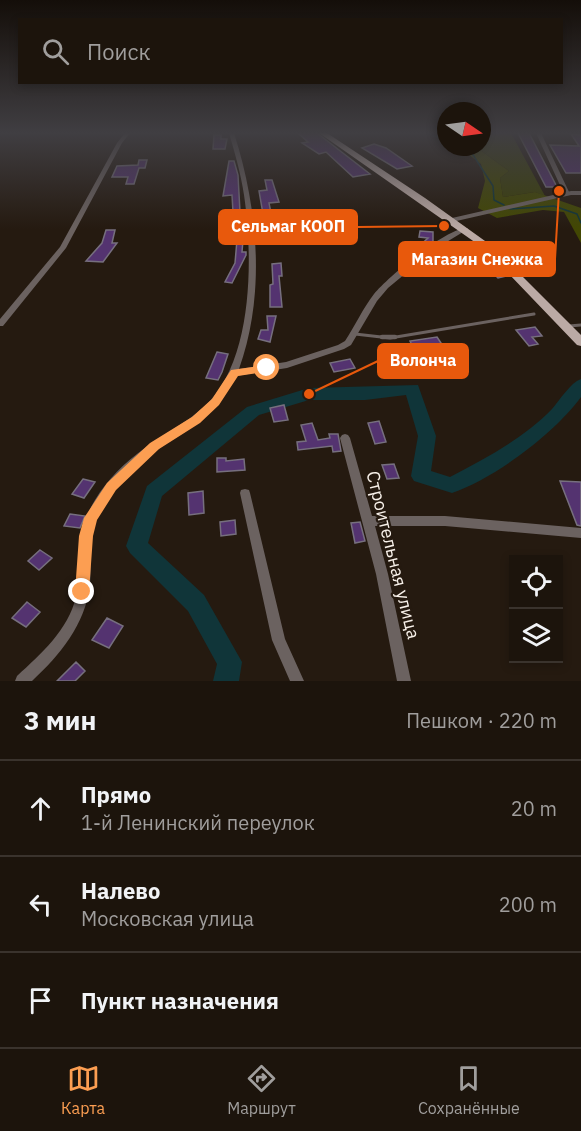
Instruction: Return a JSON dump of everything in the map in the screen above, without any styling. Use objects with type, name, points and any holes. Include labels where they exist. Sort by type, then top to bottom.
[{"type":"main road","points":[[369,165],[465,229],[498,257],[581,342]]},
{"type":"street","points":[[0,324],[63,248],[108,165]]},
{"type":"street","points":[[22,681],[42,663],[64,635],[78,611],[86,536],[98,505],[132,465],[154,446],[196,420],[216,402],[235,373],[253,296],[253,262],[246,194],[239,165]]},
{"type":"street","points":[[554,165],[569,193]]},
{"type":"street","points":[[452,220],[581,192]]},
{"type":"street","points":[[235,373],[287,365],[341,347],[355,334],[378,294],[452,233],[465,229]]},
{"type":"street","name":"Строительная улица","points":[[345,438],[368,521],[404,681]]},
{"type":"street","points":[[245,493],[279,640],[297,681]]},
{"type":"street","points":[[368,521],[445,521],[581,533]]},
{"type":"lane","points":[[355,334],[390,338],[534,314]]},
{"type":"lane","points":[[566,327],[581,325]]},
{"type":"green space","points":[[481,165],[500,165],[509,171],[500,178],[503,197],[535,192],[581,208],[581,243],[564,212],[543,210],[497,218],[478,208],[485,181]]},
{"type":"green space","points":[[500,165],[528,165],[545,196],[535,192],[503,197],[500,178],[509,171]]},
{"type":"building","points":[[146,165],[145,168],[139,168],[134,184],[126,184],[128,177],[112,177],[117,166]]},
{"type":"building","points":[[228,165],[235,165],[238,175],[240,212],[233,212],[232,195],[223,196]]},
{"type":"building","points":[[340,165],[358,165],[370,174],[353,177]]},
{"type":"building","points":[[390,165],[412,166],[397,169]]},
{"type":"building","points":[[534,165],[545,165],[557,187],[546,187]]},
{"type":"building","points":[[561,165],[581,165],[581,173],[566,173]]},
{"type":"building","points":[[265,180],[272,180],[279,202],[269,203],[271,213],[263,214],[259,191],[267,190]]},
{"type":"building","points":[[106,230],[115,230],[112,243],[117,243],[103,262],[86,261],[102,243]]},
{"type":"building","points":[[420,231],[433,232],[433,241],[421,250],[417,248],[428,238],[419,237]]},
{"type":"building","points":[[237,240],[243,240],[242,252],[246,252],[246,255],[232,283],[225,282],[235,263]]},
{"type":"building","points":[[494,261],[506,276],[498,278],[482,262]]},
{"type":"building","points":[[281,263],[282,276],[279,276],[282,307],[270,307],[270,285],[273,284],[272,264]]},
{"type":"building","points":[[267,316],[276,316],[270,342],[258,339],[261,330],[268,330]]},
{"type":"building","points":[[535,327],[542,336],[532,337],[538,344],[529,346],[516,330]]},
{"type":"building","points":[[437,337],[443,346],[413,347],[410,341]]},
{"type":"building","points":[[217,352],[228,354],[222,372],[218,380],[206,378]]},
{"type":"building","points":[[350,359],[355,368],[334,372],[330,363]]},
{"type":"building","points":[[284,405],[288,420],[274,422],[270,408]]},
{"type":"building","points":[[379,421],[386,442],[375,444],[368,423]]},
{"type":"building","points":[[312,423],[318,440],[330,438],[329,434],[338,434],[341,451],[333,452],[332,446],[298,450],[297,442],[306,441],[301,425]]},
{"type":"building","points":[[217,458],[226,458],[226,461],[244,459],[245,470],[217,472]]},
{"type":"building","points":[[394,464],[399,478],[387,479],[382,465]]},
{"type":"building","points":[[83,479],[95,482],[84,498],[72,494]]},
{"type":"building","points":[[560,481],[581,482],[581,526],[577,525]]},
{"type":"building","points":[[203,491],[204,513],[189,515],[188,493]]},
{"type":"building","points":[[70,514],[85,516],[80,528],[64,526]]},
{"type":"building","points":[[235,520],[236,534],[221,536],[220,522]]},
{"type":"building","points":[[360,522],[365,541],[355,543],[351,523]]},
{"type":"building","points":[[40,550],[52,558],[39,570],[28,561]]},
{"type":"building","points":[[27,602],[40,612],[26,627],[12,618]]},
{"type":"building","points":[[107,618],[123,626],[109,648],[92,640]]},
{"type":"building","points":[[76,662],[85,671],[75,681],[57,681]]},
{"type":"waterway","points":[[479,165],[493,186],[494,200],[504,205]]},
{"type":"waterway","points":[[510,209],[554,206],[577,214],[581,223]]},
{"type":"waterway","points":[[226,681],[230,662],[196,603],[137,546],[154,492],[253,411],[309,394],[365,394],[412,389],[427,436],[421,476],[452,485],[523,443],[555,417],[581,385]]},
{"type":"place","name":"Магазин Снежка","points":[[559,191]]},
{"type":"place","name":"Сельмаг КООП","points":[[444,226]]},
{"type":"place","name":"Волонча","points":[[309,394]]},
{"type":"route","points":[[82,592],[86,536],[91,518],[112,487],[154,446],[179,433],[216,402],[235,373],[267,368]]}]
